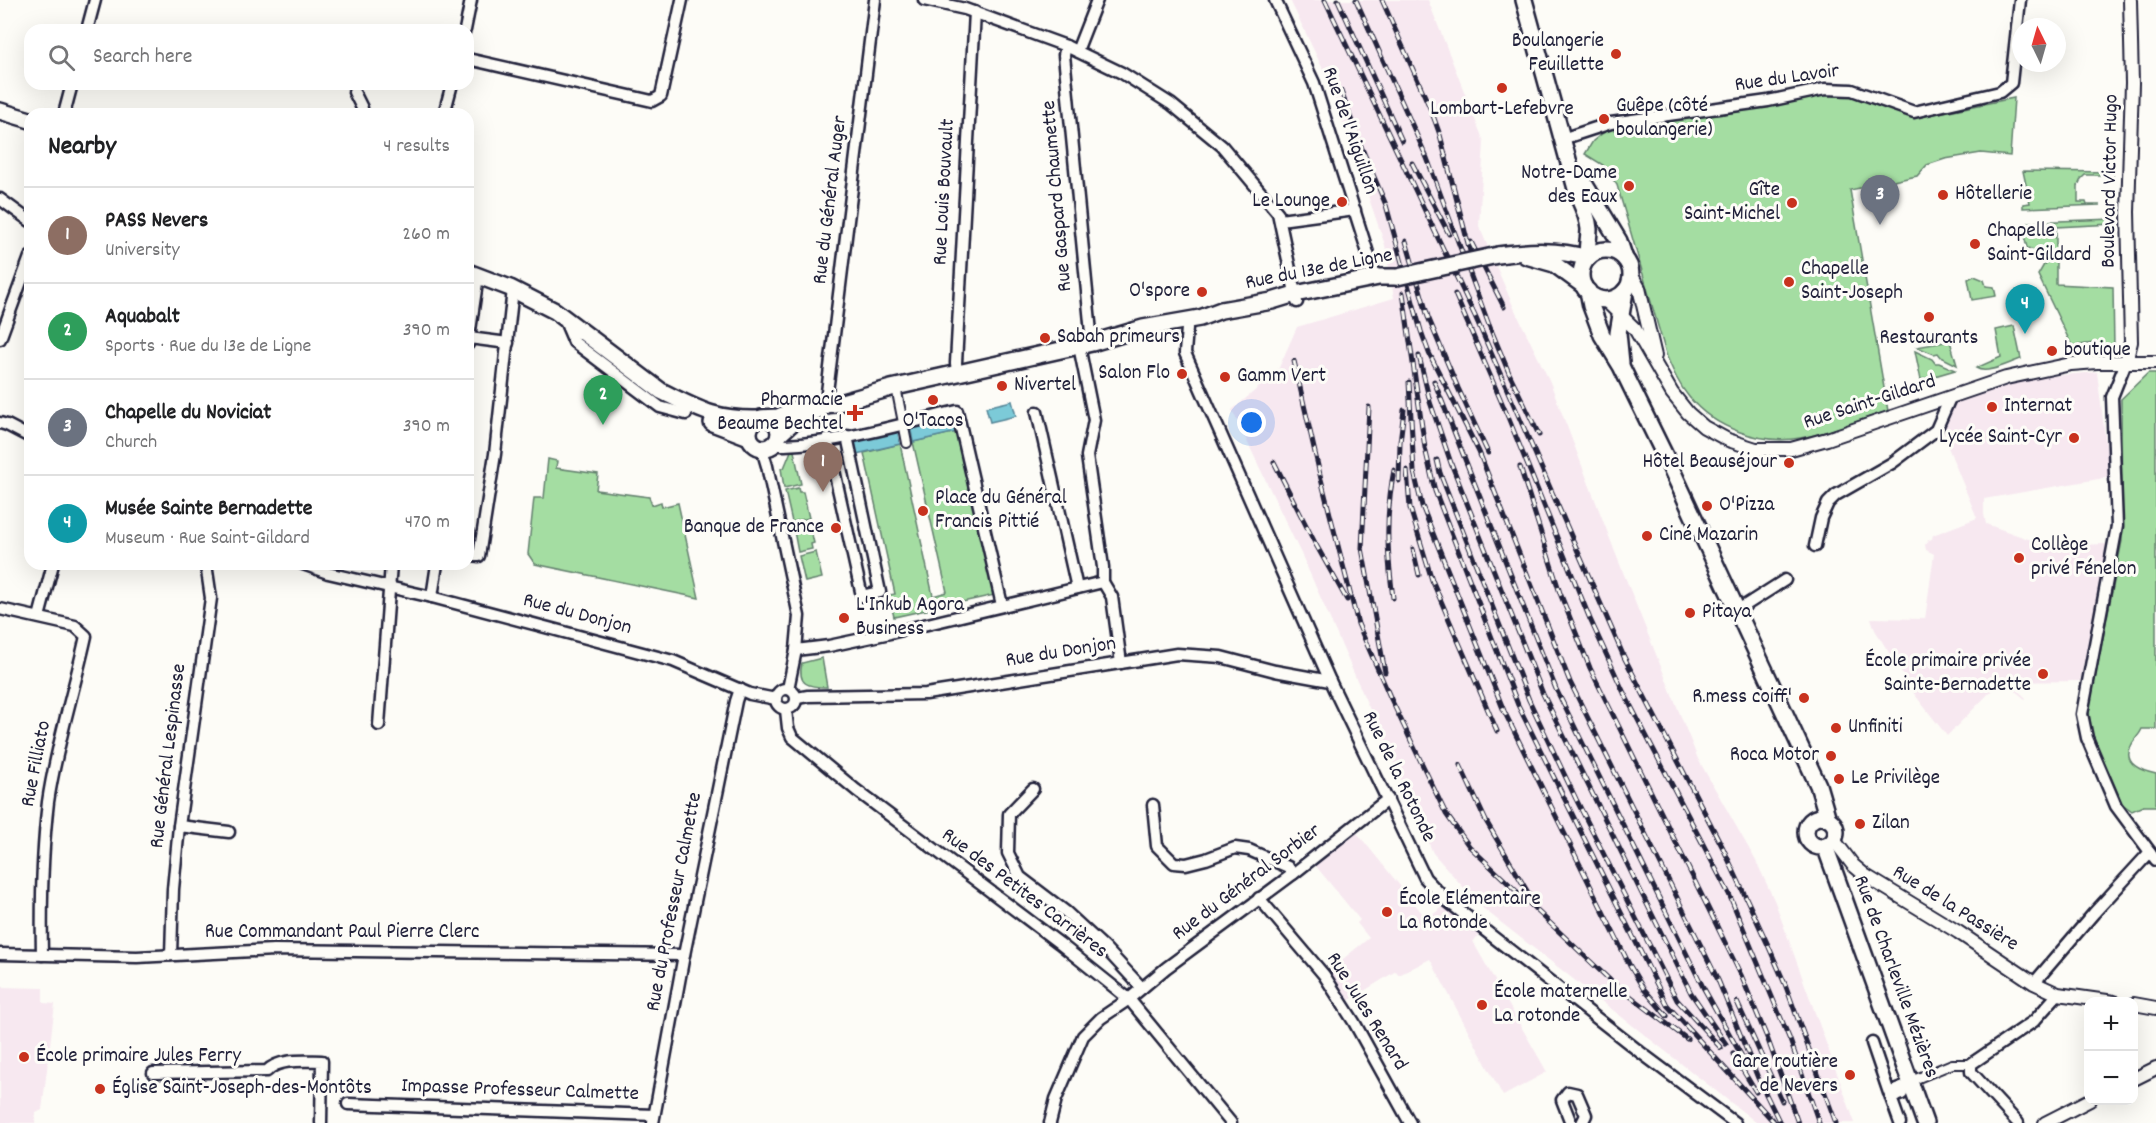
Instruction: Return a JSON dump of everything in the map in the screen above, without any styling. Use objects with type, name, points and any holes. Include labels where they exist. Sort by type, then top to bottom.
[{"type":"main road","points":[[1524,0],[1578,196],[1588,220],[1589,232],[1586,246],[1588,258]]},
{"type":"main road","points":[[0,111],[24,118]]},
{"type":"main road","points":[[1564,146],[1619,241],[1631,274],[1629,286],[1612,299],[1598,298],[1586,289]]},
{"type":"main road","name":"Rue du 13e de Ligne","points":[[474,274],[513,289],[555,310],[661,391],[723,418],[760,419],[778,417],[800,407],[832,404],[896,387],[1132,333],[1187,328],[1233,312],[1272,304],[1295,292],[1379,277],[1397,277],[1515,253],[1544,250],[1568,252],[1588,258]]},
{"type":"main road","points":[[1625,259],[1614,251],[1607,250],[1588,258],[1581,272],[1591,306],[1602,335],[1621,366],[1738,610],[1824,813],[1834,826],[1836,835],[1829,843],[1815,846],[1807,836],[1808,825],[1824,813]]},
{"type":"main road","name":"Rue du 13e de Ligne","points":[[1515,253],[1554,264],[1586,289]]},
{"type":"main road","points":[[1295,292],[1385,283],[1397,277]]},
{"type":"main road","points":[[1621,366],[1618,333],[1625,291]]},
{"type":"main road","name":"Rue du 13e de Ligne","points":[[1132,333],[1143,328],[1200,318],[1221,310],[1272,304]]},
{"type":"main road","name":"Rue du 13e de Ligne","points":[[661,391],[676,410],[749,437]]},
{"type":"main road","name":"Rue du 13e de Ligne","points":[[771,444],[792,423],[832,404]]},
{"type":"main road","points":[[760,419],[773,422],[777,426],[771,444],[753,445],[749,437],[750,427],[760,419]]},
{"type":"main road","name":"Rue de Charleville Mézières","points":[[1829,843],[1925,1123]]},
{"type":"street","points":[[89,24],[95,0]]},
{"type":"street","points":[[466,24],[471,0]]},
{"type":"street","points":[[474,60],[652,101],[661,96],[682,0]]},
{"type":"street","name":"Rue du Général Auger","points":[[832,404],[827,392],[875,0]]},
{"type":"street","points":[[924,0],[975,12],[1066,46],[1122,72],[1171,104],[1222,146],[1278,213],[1295,292]]},
{"type":"street","points":[[1077,51],[1096,0]]},
{"type":"street","name":"Rue de l'Aiguillon","points":[[1275,0],[1314,83],[1374,272],[1379,277]]},
{"type":"street","name":"Rue du Lavoir","points":[[1564,146],[1611,123],[1768,101],[1825,89],[1851,90],[1914,112],[2000,92],[2011,83],[2020,0]]},
{"type":"street","name":"Boulevard Victor Hugo","points":[[2126,362],[2131,342],[2128,219],[2132,82],[2130,0]]},
{"type":"street","name":"Rue Louis Bouvault","points":[[957,373],[975,12]]},
{"type":"street","name":"Rue Gaspard Chaumette","points":[[1066,46],[1064,55],[1094,420],[1087,456],[1103,567],[1102,582]]},
{"type":"street","points":[[66,108],[70,90]]},
{"type":"street","points":[[446,108],[450,90]]},
{"type":"street","points":[[354,92],[362,108]]},
{"type":"street","points":[[0,199],[24,217]]},
{"type":"street","points":[[1280,220],[1355,210]]},
{"type":"street","points":[[0,339],[24,273]]},
{"type":"street","name":"Rue Saint-Gildard","points":[[1631,274],[1639,288],[1658,366]]},
{"type":"street","points":[[474,555],[480,556],[495,454],[513,289]]},
{"type":"street","name":"Rue Saint-Gildard","points":[[1605,299],[1635,329],[1672,393],[1704,427],[1728,440],[1756,449],[1791,449],[2006,378],[2034,371],[2071,364],[2156,362]]},
{"type":"street","points":[[564,318],[574,342],[660,407],[686,414]]},
{"type":"street","name":"Rue de la Rotonde","points":[[1187,328],[1185,352],[1330,681],[1425,878],[1446,900],[1640,1052],[1735,1123]]},
{"type":"street","points":[[474,341],[508,343]]},
{"type":"street","points":[[2034,983],[2094,913],[2153,856],[2116,806],[2087,738],[2082,714],[2117,526],[2112,397],[2126,362]]},
{"type":"street","points":[[896,387],[907,443]]},
{"type":"street","points":[[1815,546],[1821,518],[1828,503],[1836,495],[1892,463],[1936,430],[1950,398]]},
{"type":"street","points":[[788,688],[796,650],[799,616],[767,466],[771,444],[790,445],[848,436],[957,411],[1002,606]]},
{"type":"street","points":[[1037,412],[1077,588]]},
{"type":"street","points":[[0,423],[24,434]]},
{"type":"street","points":[[826,439],[862,597],[880,592],[848,436]]},
{"type":"street","points":[[0,609],[39,617],[51,570]]},
{"type":"street","name":"Rue Général Lespinasse","points":[[171,955],[172,889],[179,826],[211,598],[207,570]]},
{"type":"street","name":"Rue du Donjon","points":[[334,570],[388,587],[673,661],[750,694],[776,699]]},
{"type":"street","points":[[379,725],[390,570]]},
{"type":"street","points":[[433,597],[435,570]]},
{"type":"street","points":[[1738,610],[1785,580]]},
{"type":"street","points":[[796,650],[834,645],[1102,582],[1112,597],[1121,663]]},
{"type":"street","name":"Rue Filliato","points":[[39,617],[75,626],[86,636],[57,754],[46,819],[42,955]]},
{"type":"street","name":"Rue du Donjon","points":[[797,698],[926,694],[1177,654],[1221,657],[1275,671],[1330,681]]},
{"type":"street","points":[[788,688],[797,698],[793,707],[786,710],[777,705],[776,699],[779,691],[788,688]]},
{"type":"street","name":"Rue du Professeur Calmette","points":[[653,1119],[684,955],[740,689]]},
{"type":"street","name":"Rue des Petites Carrières","points":[[786,710],[788,728],[792,737],[856,790],[1059,943],[1129,999],[1231,1123]]},
{"type":"street","points":[[1033,789],[1009,814],[1008,853],[1020,877],[1066,912],[1105,948],[1142,988]]},
{"type":"street","name":"Rue du Général Sorbier","points":[[1050,1123],[1056,1099],[1083,1035],[1101,1018],[1293,874],[1388,799]]},
{"type":"street","points":[[1153,805],[1157,846],[1174,863],[1186,864],[1235,848],[1249,850],[1277,862],[1288,867],[1293,874]]},
{"type":"street","points":[[179,826],[229,832]]},
{"type":"street","name":"Rue de la Passière","points":[[1829,843],[1866,876],[1958,932],[2034,983],[2058,994],[2084,998]]},
{"type":"street","name":"Rue Jules Renard","points":[[1259,898],[1324,975],[1354,1022],[1410,1123]]},
{"type":"street","name":"Rue Commandant Paul Pierre Clerc","points":[[0,954],[137,957],[274,950],[684,955]]},
{"type":"street","points":[[1900,1123],[1891,1098],[1952,1064],[1971,1064],[2034,1021],[2058,994]]},
{"type":"street","points":[[2138,1005],[2156,1008]]},
{"type":"street","points":[[1872,1043],[1889,1093],[1912,1085]]},
{"type":"street","points":[[153,1073],[267,1071],[273,1065],[294,1061],[322,1061],[321,1123]]},
{"type":"street","points":[[1971,1064],[1971,1072],[2018,1123]]},
{"type":"street","points":[[2138,1077],[2156,1068]]},
{"type":"street","points":[[1571,1123],[1562,1100],[1568,1092],[1577,1094],[1586,1115],[1582,1123]]},
{"type":"street","name":"Impasse Professeur Calmette","points":[[348,1104],[653,1119]]},
{"type":"street","points":[[2045,1123],[2084,1104]]},
{"type":"shaded area","points":[[1290,0],[1428,0],[1484,142],[1479,226],[1514,308],[1550,382],[1698,759],[1756,861],[1775,902],[1855,1123],[1757,1123],[1480,906],[1433,853],[1304,560],[1232,410],[1277,372],[1297,327],[1394,298],[1385,245],[1328,80]]},
{"type":"shaded area","name":"Collège privé Fénelon","points":[[2097,372],[2110,477],[1984,499],[1986,524],[2048,546],[2106,544],[2104,554],[2106,557],[2080,681],[2009,682],[2025,699],[2002,680],[1947,736],[1915,695],[1875,630],[1871,618],[1925,619],[1934,554],[1926,550],[1927,540],[1932,539],[1933,535],[1977,518],[1943,435],[1953,404],[2031,378]]},
{"type":"shaded area","points":[[1357,833],[1427,919],[1444,906],[1479,934],[1473,942],[1547,1072],[1503,1096],[1430,959],[1399,975],[1396,971],[1348,1001],[1328,971],[1369,938],[1357,923],[1360,920],[1315,865]]},
{"type":"shaded area","name":"École primaire Jules Ferry","points":[[0,987],[43,988],[43,1003],[55,1004],[42,1110],[36,1113],[35,1123],[0,1123]]},
{"type":"green space","points":[[1828,92],[1851,94],[1914,118],[2014,98],[2010,156],[1981,153],[1945,159],[1927,165],[1917,176],[1850,190],[1888,411],[1811,436],[1785,440],[1754,436],[1739,432],[1711,417],[1699,408],[1679,383],[1667,357],[1617,185],[1603,165],[1585,154],[1593,141],[1608,129]]},
{"type":"green space","points":[[2023,171],[2113,172],[2113,180],[2106,175],[2085,175],[2081,179],[2078,186],[2078,202],[2100,205],[2023,208],[2023,204],[2030,203]]},
{"type":"green space","points":[[2113,219],[2113,224],[2056,227],[2056,284],[2113,287],[2114,349],[2099,351],[2094,343],[2072,346],[2038,275],[2045,263],[2043,256],[2027,248],[2024,225],[2031,222]]},
{"type":"green space","points":[[1974,276],[1984,280],[1986,286],[1994,287],[1996,296],[1972,300],[1968,279]]},
{"type":"green space","points":[[2014,326],[2021,359],[1998,368],[1981,370],[1976,368],[2001,357],[1996,330]]},
{"type":"green space","points":[[1950,341],[1957,365],[1938,353],[1934,354],[1917,347]]},
{"type":"green space","points":[[1915,351],[1932,359],[1935,363],[1955,370],[1921,380]]},
{"type":"green space","points":[[2148,373],[2156,373],[2156,729],[2142,729],[2132,744],[2129,758],[2135,766],[2156,774],[2156,806],[2143,806],[2132,811],[2121,803],[2091,738],[2089,709],[2122,541],[2121,399]]},
{"type":"green space","name":"Place du Général Francis Pittié","points":[[961,431],[999,594],[894,617],[889,595],[895,594],[864,453],[900,444],[933,596],[947,592],[913,442]]},
{"type":"green space","points":[[791,451],[794,451],[801,484],[784,488],[781,468],[784,468]]},
{"type":"green space","points":[[548,459],[557,461],[556,468],[598,474],[596,490],[649,497],[652,505],[661,502],[662,507],[678,503],[699,598],[535,564],[528,554],[534,498],[544,498]]},
{"type":"green space","points":[[798,488],[799,492],[803,492],[809,518],[792,522],[785,491]]},
{"type":"green space","points":[[809,522],[814,543],[811,544],[812,549],[798,552],[793,526]]},
{"type":"green space","points":[[816,552],[822,578],[805,582],[799,556]]},
{"type":"green space","points":[[822,658],[827,687],[809,685],[801,676],[802,663]]},
{"type":"water","points":[[1012,401],[1016,416],[990,422],[986,407]]},
{"type":"water","points":[[958,414],[961,431],[913,442],[910,425]]},
{"type":"water","points":[[897,428],[900,444],[852,455],[848,438]]},
{"type":"railway","points":[[1325,0],[1475,316],[1624,657],[1723,848],[1768,945],[1785,984],[1836,1123]]},
{"type":"railway","points":[[1338,0],[1402,141]]},
{"type":"railway","points":[[1356,0],[1427,158],[1489,325],[1539,435]]},
{"type":"railway","points":[[1382,0],[1440,135],[1470,251]]},
{"type":"railway","points":[[1341,91],[1360,144]]},
{"type":"railway","points":[[1357,137],[1386,205],[1429,353],[1479,452],[1570,682],[1718,980],[1758,1078],[1780,1123]]},
{"type":"railway","points":[[1412,163],[1449,234]]},
{"type":"railway","points":[[1406,241],[1428,317],[1488,453]]},
{"type":"railway","points":[[1471,242],[1504,307]]},
{"type":"railway","points":[[1403,293],[1425,448],[1435,491],[1518,705],[1667,1005],[1774,1122]]},
{"type":"railway","points":[[1455,294],[1590,619],[1624,693],[1729,894],[1790,1040],[1819,1123]]},
{"type":"railway","points":[[1419,356],[1430,402],[1451,463],[1543,694],[1691,993],[1726,1044]]},
{"type":"railway","points":[[1294,361],[1358,624],[1446,814],[1469,846],[1613,983],[1687,1039]]},
{"type":"railway","points":[[1434,381],[1556,689],[1703,987],[1744,1060]]},
{"type":"railway","points":[[1409,382],[1414,472],[1422,506],[1504,711],[1630,966],[1643,988],[1667,1016]]},
{"type":"railway","points":[[1369,407],[1362,548],[1385,672]]},
{"type":"railway","points":[[1399,481],[1404,410]]},
{"type":"railway","points":[[1437,460],[1440,473],[1529,700],[1576,799],[1677,1000],[1721,1048]]},
{"type":"railway","points":[[1274,462],[1347,600]]},
{"type":"railway","points":[[1520,467],[1560,593],[1590,668],[1741,975],[1768,1040],[1798,1123]]},
{"type":"railway","points":[[1393,598],[1388,534],[1389,503],[1394,470]]},
{"type":"railway","points":[[1407,470],[1410,508],[1432,580],[1497,731]]},
{"type":"railway","points":[[1413,549],[1419,575]]},
{"type":"railway","points":[[1460,765],[1486,821],[1530,896]]},
{"type":"railway","points":[[1737,1002],[1782,1101]]},
{"type":"railway","points":[[1733,1054],[1756,1092]]},
{"type":"place","name":"Boulangerie Feuillette","points":[[1616,54]]},
{"type":"place","name":"Lombart-Lefebvre","points":[[1502,88]]},
{"type":"place","name":"Guêpe (côté boulangerie)","points":[[1604,119]]},
{"type":"place","name":"Notre-Dame des Eaux","points":[[1629,186]]},
{"type":"place","name":"Hôtellerie","points":[[1943,195]]},
{"type":"place","name":"Le Lounge","points":[[1342,202]]},
{"type":"place","name":"Gîte Saint-Michel","points":[[1792,203]]},
{"type":"place","name":"Chapelle du Noviciat","points":[[1880,225]]},
{"type":"place","name":"Chapelle Saint-Gildard","points":[[1975,244]]},
{"type":"place","name":"Chapelle Saint-Joseph","points":[[1789,282]]},
{"type":"place","name":"O'spore","points":[[1202,292]]},
{"type":"place","name":"Restaurants","points":[[1929,317]]},
{"type":"place","name":"Musée Sainte Bernadette","points":[[2025,334]]},
{"type":"place","name":"Sabah primeurs","points":[[1045,338]]},
{"type":"place","name":"boutique","points":[[2052,351]]},
{"type":"place","name":"Salon Flo","points":[[1182,374]]},
{"type":"place","name":"Gamm Vert","points":[[1225,377]]},
{"type":"place","name":"Nivertel","points":[[1002,386]]},
{"type":"place","name":"O'Tacos","points":[[933,400]]},
{"type":"place","name":"Internat","points":[[1992,407]]},
{"type":"place","name":"Pharmacie Beaume Bechtel","points":[[855,413]]},
{"type":"place","name":"Aquabalt","points":[[603,425]]},
{"type":"place","name":"Lycée Saint-Cyr","points":[[2074,438]]},
{"type":"place","name":"Hôtel Beauséjour","points":[[1789,463]]},
{"type":"place","name":"PASS Nevers","points":[[823,492]]},
{"type":"place","name":"O'Pizza","points":[[1707,506]]},
{"type":"place","name":"Place du Général Francis Pittié","points":[[923,511]]},
{"type":"place","name":"Banque de France","points":[[836,528]]},
{"type":"place","name":"Ciné Mazarin","points":[[1647,536]]},
{"type":"place","name":"Collège privé Fénelon","points":[[2019,558]]},
{"type":"place","name":"Pitaya","points":[[1690,613]]},
{"type":"place","name":"L'Inkub Agora Business","points":[[844,618]]},
{"type":"place","name":"École primaire privée Sainte-Bernadette","points":[[2043,674]]},
{"type":"place","name":"R.mess coiff'","points":[[1804,698]]},
{"type":"place","name":"Unfiniti","points":[[1836,728]]},
{"type":"place","name":"Roca Motor","points":[[1831,756]]},
{"type":"place","name":"Le Privilège","points":[[1839,779]]},
{"type":"place","name":"Zilan","points":[[1860,824]]},
{"type":"place","name":"École Elémentaire La Rotonde","points":[[1387,912]]},
{"type":"place","name":"École maternelle La rotonde","points":[[1482,1005]]},
{"type":"place","name":"École primaire Jules Ferry","points":[[24,1057]]},
{"type":"place","name":"Gare routière de Nevers","points":[[1850,1075]]},
{"type":"place","name":"Église Saint-Joseph-des-Montôts","points":[[100,1089]]}]
